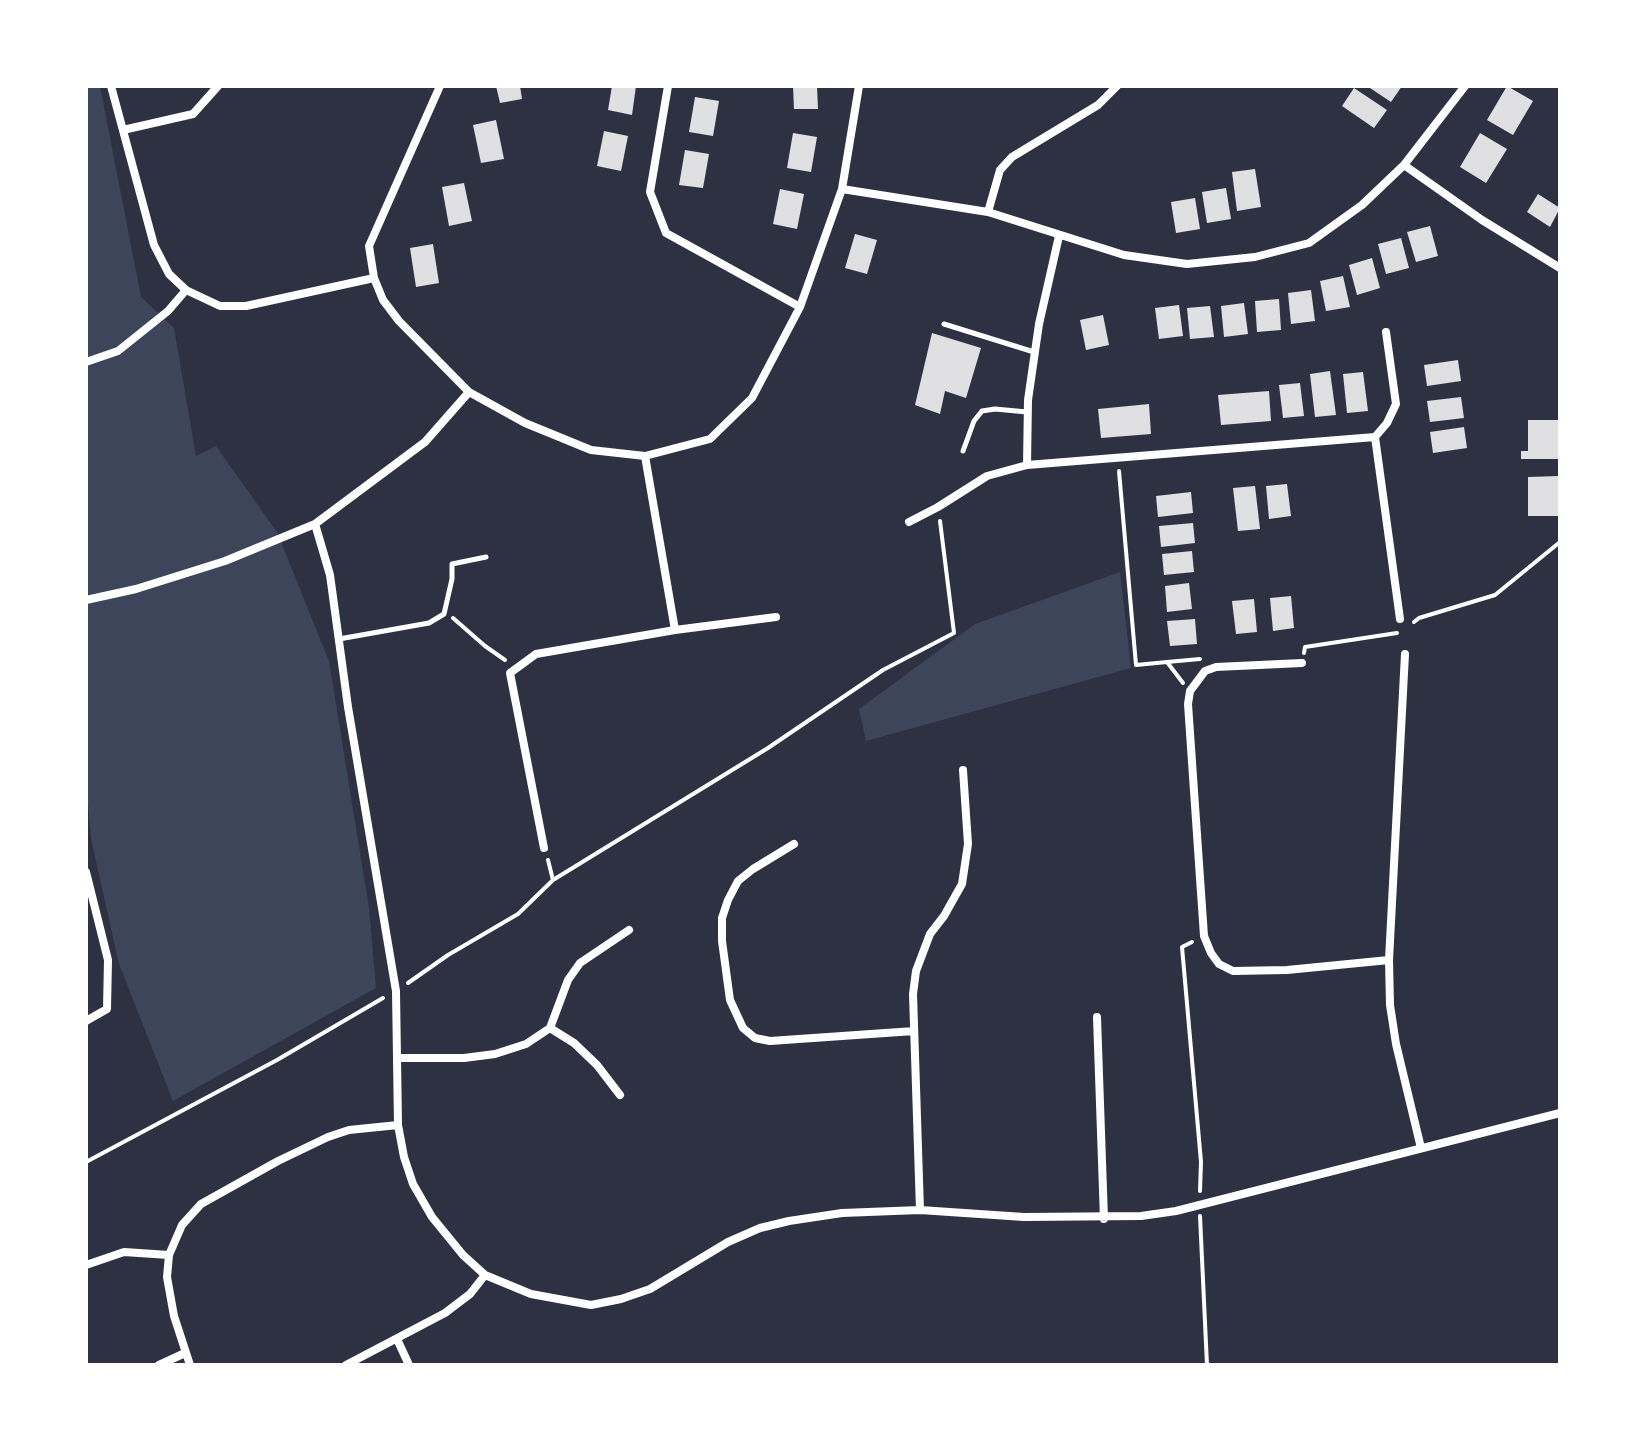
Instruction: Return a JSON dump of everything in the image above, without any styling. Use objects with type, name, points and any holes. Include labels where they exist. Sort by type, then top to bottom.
[{"type":"street","points":[[111,86],[154,245],[169,274],[186,290],[220,306],[246,306],[374,278]]},
{"type":"street","points":[[123,130],[193,114],[218,86]]},
{"type":"street","points":[[440,86],[369,246],[374,278],[383,300],[399,321],[469,392],[525,423],[591,450],[645,456],[710,439],[752,398],[800,307],[842,189],[859,86]]},
{"type":"street","points":[[668,86],[650,192],[666,233],[800,307]]},
{"type":"street","points":[[988,212],[1000,170],[1012,157],[1098,105],[1117,86]]},
{"type":"street","points":[[842,189],[988,212],[1124,255],[1187,264],[1255,257],[1309,243],[1362,205],[1404,165],[1465,86]]},
{"type":"street","points":[[1404,165],[1482,220],[1560,268]]},
{"type":"street","points":[[1027,465],[1028,413],[1035,353],[1059,236]]},
{"type":"street","points":[[86,362],[118,351],[168,311],[186,290]]},
{"type":"street","points":[[909,522],[987,476],[1027,465],[1375,437],[1387,423],[1396,404],[1386,332]]},
{"type":"street","points":[[86,600],[136,589],[225,561],[315,524],[425,442],[469,392]]},
{"type":"street","points":[[1375,437],[1400,619]]},
{"type":"street","points":[[645,456],[675,630]]},
{"type":"street","points":[[315,524],[330,575],[396,991],[398,1125],[413,1184],[432,1217],[463,1255],[485,1275],[531,1294],[591,1305],[650,1289],[728,1242],[760,1228],[789,1221],[842,1213],[920,1210],[1024,1217],[1104,1219],[1141,1216],[1560,1113]]},
{"type":"street","points":[[544,848],[510,673],[536,654],[675,630],[776,617]]},
{"type":"street","points":[[1405,654],[1389,960],[1390,1005],[1421,1148]]},
{"type":"street","points":[[1302,663],[1216,667],[1205,671],[1190,691],[1188,704],[1204,936],[1219,964],[1233,971],[1287,970],[1389,960]]},
{"type":"street","points":[[920,1210],[913,994],[916,971],[930,934],[962,884],[968,844],[963,770]]},
{"type":"street","points":[[794,844],[738,881],[722,918],[730,1000],[743,1028],[755,1038],[770,1041],[914,1031]]},
{"type":"street","points":[[86,872],[108,960],[107,1009],[86,1021]]},
{"type":"street","points":[[397,1058],[464,1058],[495,1054],[526,1044],[550,1028],[568,980],[580,963],[629,930]]},
{"type":"street","points":[[1097,1017],[1104,1219]]},
{"type":"street","points":[[550,1028],[574,1043],[597,1065],[620,1095]]},
{"type":"street","points":[[190,1365],[170,1299],[167,1277],[169,1255],[182,1225],[201,1204],[328,1137],[349,1130],[398,1125]]},
{"type":"street","points":[[86,1265],[124,1252],[169,1255]]},
{"type":"street","points":[[346,1365],[462,1302],[485,1275]]},
{"type":"street","points":[[397,1339],[409,1365]]},
{"type":"street","points":[[159,1365],[185,1353]]},
{"type":"lane","points":[[944,324],[1035,353]]},
{"type":"lane","points":[[963,451],[974,421],[982,411],[995,409],[1028,413]]},
{"type":"lane","points":[[339,639],[429,623],[444,611],[452,579],[452,564],[486,557]]},
{"type":"path","points":[[1118,458],[1136,665],[1167,662],[1190,691]]},
{"type":"path","points":[[86,1162],[277,1060],[396,991],[448,955],[518,914],[553,880],[768,748],[883,670],[954,633],[938,507]]},
{"type":"path","points":[[1410,625],[1419,618],[1495,595],[1560,542]]},
{"type":"path","points":[[444,611],[517,668]]},
{"type":"path","points":[[1400,619],[1405,654]]},
{"type":"path","points":[[1302,663],[1305,647],[1401,632]]},
{"type":"path","points":[[544,848],[553,880]]},
{"type":"path","points":[[1204,936],[1182,947],[1201,1162],[1199,1204],[1207,1365]]},
{"type":"shaded area","points":[[86,86],[100,86],[141,297],[174,328],[196,456],[216,446],[277,532],[329,661],[369,908],[376,988],[173,1101],[119,964],[91,839],[86,781]]},
{"type":"shaded area","points":[[1120,572],[1131,668],[866,741],[859,709],[975,624]]},
{"type":"building","points":[[496,86],[520,86],[522,99],[500,103]]},
{"type":"building","points":[[612,86],[636,86],[632,115],[608,110]]},
{"type":"building","points":[[793,86],[817,86],[818,109],[794,109]]},
{"type":"building","points":[[1367,86],[1402,86],[1391,102]]},
{"type":"building","points":[[1507,86],[1533,101],[1513,135],[1487,120]]},
{"type":"building","points":[[1354,88],[1387,110],[1374,128],[1342,106]]},
{"type":"building","points":[[695,97],[719,101],[713,136],[689,132]]},
{"type":"building","points":[[496,120],[504,159],[481,163],[473,125]]},
{"type":"building","points":[[604,131],[628,136],[621,171],[597,166]]},
{"type":"building","points":[[793,133],[817,137],[811,172],[787,168]]},
{"type":"building","points":[[1480,133],[1507,149],[1486,183],[1460,167]]},
{"type":"building","points":[[685,150],[709,154],[703,188],[679,185]]},
{"type":"building","points":[[1255,169],[1261,207],[1237,211],[1232,172]]},
{"type":"building","points":[[464,183],[472,221],[449,226],[442,187]]},
{"type":"building","points":[[1226,188],[1231,219],[1207,223],[1202,192]]},
{"type":"building","points":[[780,189],[804,194],[797,229],[773,224]]},
{"type":"building","points":[[1538,194],[1560,208],[1550,227],[1527,212]]},
{"type":"building","points":[[1195,198],[1200,229],[1176,233],[1171,202]]},
{"type":"building","points":[[1430,226],[1438,256],[1416,262],[1407,232]]},
{"type":"building","points":[[855,234],[877,240],[867,274],[845,268]]},
{"type":"building","points":[[1401,238],[1409,268],[1386,274],[1378,244]]},
{"type":"building","points":[[433,244],[439,283],[416,287],[410,248]]},
{"type":"building","points":[[1372,258],[1380,288],[1357,295],[1349,265]]},
{"type":"building","points":[[1343,276],[1350,307],[1326,311],[1320,281]]},
{"type":"building","points":[[1311,290],[1315,321],[1291,324],[1288,293]]},
{"type":"building","points":[[1279,299],[1281,330],[1257,332],[1255,301]]},
{"type":"building","points":[[1244,303],[1248,334],[1224,337],[1221,306]]},
{"type":"building","points":[[1179,305],[1183,336],[1159,339],[1155,308]]},
{"type":"building","points":[[1210,306],[1214,337],[1190,339],[1187,308]]},
{"type":"building","points":[[1103,315],[1109,345],[1086,350],[1080,320]]},
{"type":"building","points":[[932,333],[981,348],[966,398],[945,391],[940,414],[915,405]]},
{"type":"building","points":[[1458,360],[1461,381],[1427,386],[1424,365]]},
{"type":"building","points":[[1330,371],[1336,415],[1315,417],[1310,374]]},
{"type":"building","points":[[1363,372],[1368,411],[1347,413],[1343,374]]},
{"type":"building","points":[[1300,383],[1304,416],[1283,418],[1279,385]]},
{"type":"building","points":[[1269,391],[1271,421],[1221,425],[1218,395]]},
{"type":"building","points":[[1461,397],[1464,418],[1430,422],[1427,401]]},
{"type":"building","points":[[1149,404],[1151,434],[1101,438],[1098,409]]},
{"type":"building","points":[[1528,420],[1559,420],[1560,459],[1521,459],[1521,451],[1528,451]]},
{"type":"building","points":[[1464,427],[1467,448],[1433,453],[1430,432]]},
{"type":"building","points":[[1558,476],[1558,516],[1528,516],[1528,477]]},
{"type":"building","points":[[1287,484],[1291,516],[1269,519],[1266,486]]},
{"type":"building","points":[[1255,486],[1260,529],[1238,531],[1233,488]]},
{"type":"building","points":[[1191,492],[1193,513],[1158,517],[1156,496]]},
{"type":"building","points":[[1193,523],[1195,543],[1161,547],[1159,526]]},
{"type":"building","points":[[1192,551],[1194,572],[1164,575],[1162,554]]},
{"type":"building","points":[[1189,583],[1192,609],[1167,612],[1165,586]]},
{"type":"building","points":[[1291,596],[1294,628],[1273,631],[1270,598]]},
{"type":"building","points":[[1254,599],[1257,632],[1236,634],[1232,601]]},
{"type":"building","points":[[1195,619],[1197,644],[1170,646],[1167,621]]}]
